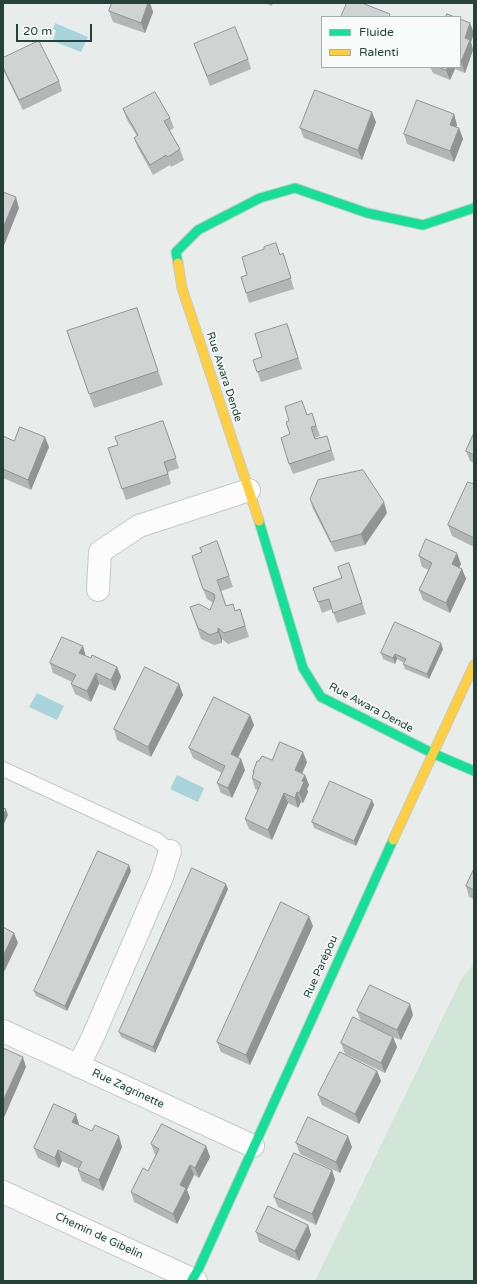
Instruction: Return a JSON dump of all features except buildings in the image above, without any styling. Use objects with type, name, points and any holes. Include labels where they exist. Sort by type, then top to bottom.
[{"type":"street","name":"Rue Awara Dende","points":[[474,208],[423,225],[368,213],[295,188],[260,198],[198,230],[176,252],[182,288],[249,490],[303,668],[321,697],[432,753],[474,771]]},
{"type":"street","points":[[98,590],[100,552],[139,526],[249,490]]},
{"type":"street","name":"Rue Parépou","points":[[194,1280],[253,1146],[432,753],[474,665]]},
{"type":"street","points":[[78,1066],[92,1039],[162,877],[170,851]]},
{"type":"street","name":"Rue Zagrinette","points":[[3,1031],[253,1146]]},
{"type":"street","name":"Chemin de Gibelin","points":[[3,1192],[194,1280]]},
{"type":"lane","points":[[3,769],[157,840],[170,851]]},
{"type":"green space","points":[[474,964],[474,1281],[315,1281],[462,978]]},
{"type":"water","points":[[55,23],[88,37],[81,52],[53,41],[56,30],[53,29]]},
{"type":"water","points":[[37,693],[64,706],[57,720],[29,707]]},
{"type":"water","points":[[177,775],[204,788],[198,802],[170,789]]},
{"type":"traffic: fast","points":[[178,263],[176,252],[198,230],[260,198],[295,188],[367,213],[423,225],[474,208]]},
{"type":"traffic: fast","points":[[259,521],[303,668],[321,697],[432,753],[474,771]]},
{"type":"traffic: fast","points":[[192,1280],[198,1270],[393,840]]},
{"type":"traffic: slow","points":[[178,263],[182,288],[259,521]]},
{"type":"traffic: slow","points":[[393,840],[474,665]]}]
